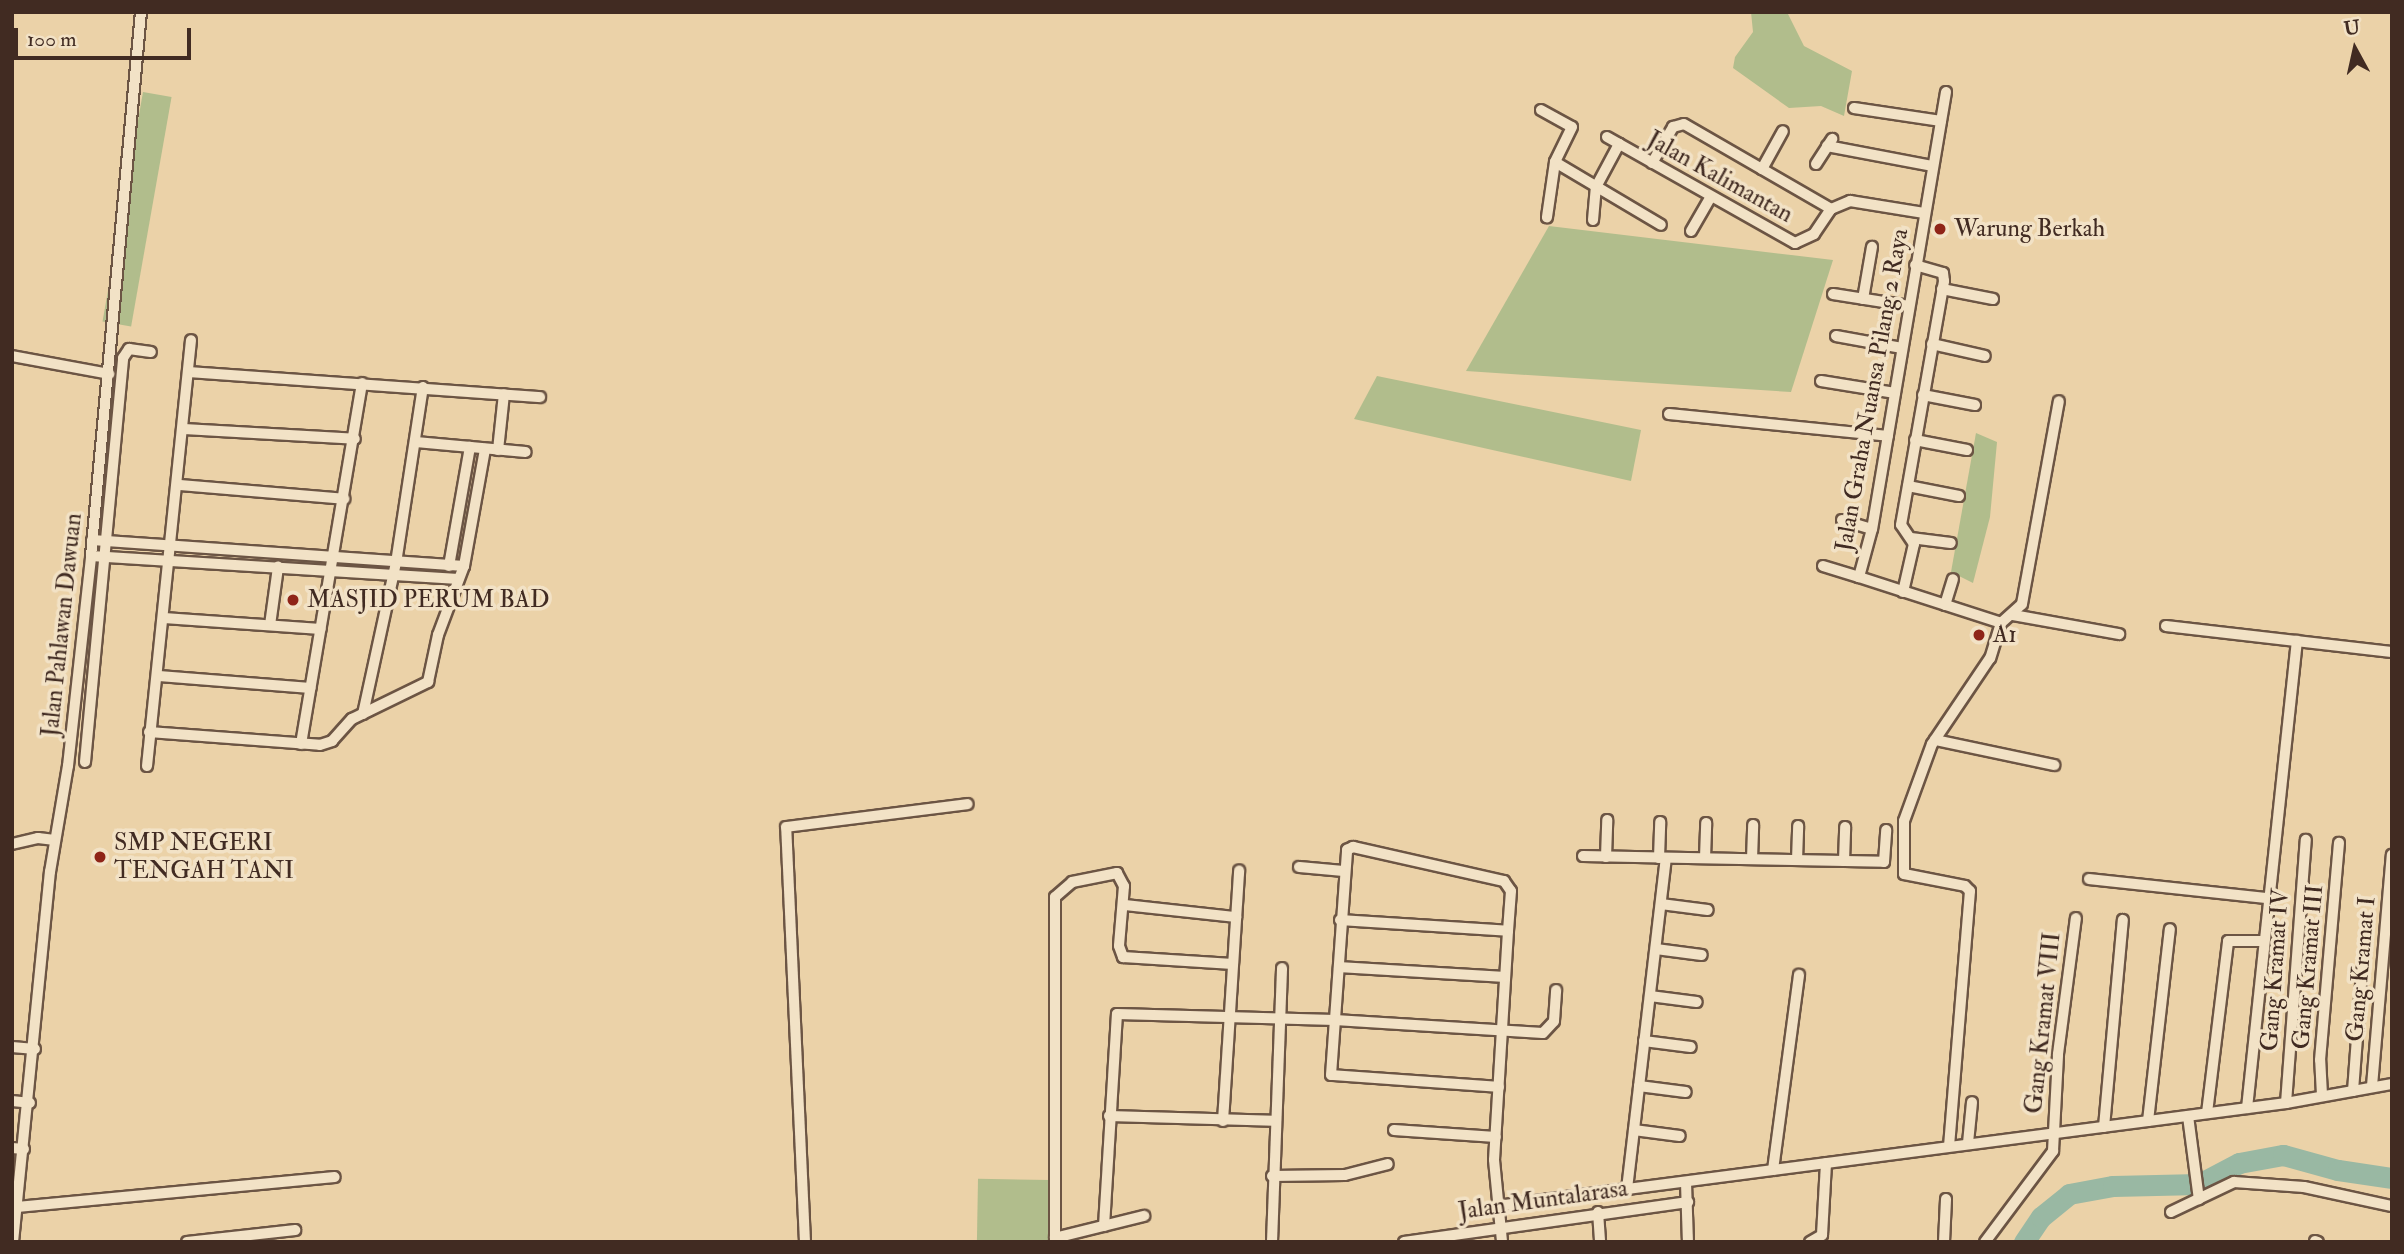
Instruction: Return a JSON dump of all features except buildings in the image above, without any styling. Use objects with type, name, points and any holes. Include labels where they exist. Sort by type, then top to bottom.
[{"type":"street","name":"Jalan Pahlawan Dawuan","points":[[13,1238],[22,1206],[15,1194],[30,1103],[55,840],[68,766],[91,556],[141,12]]},
{"type":"street","name":"Jalan Graha Nuansa Pilang 2 Raya","points":[[1946,92],[1872,529],[1859,578],[2001,623]]},
{"type":"street","points":[[1854,108],[1941,121]]},
{"type":"street","points":[[1541,110],[1572,127],[1555,162],[1547,217]]},
{"type":"street","points":[[1652,163],[1673,127],[1684,124],[1831,209]]},
{"type":"street","points":[[1762,169],[1783,131]]},
{"type":"street","name":"Jalan Kalimantan","points":[[1607,137],[1795,243],[1814,234],[1831,209],[1850,201],[1924,213]]},
{"type":"street","points":[[1816,164],[1830,143],[1933,166]]},
{"type":"street","points":[[1593,220],[1596,187],[1619,144]]},
{"type":"street","points":[[1555,162],[1661,225]]},
{"type":"street","points":[[1691,231],[1711,197]]},
{"type":"street","points":[[1863,299],[1872,247]]},
{"type":"street","points":[[1903,592],[1914,544],[1901,525],[1943,273],[1915,265]]},
{"type":"street","points":[[1942,289],[1993,299]]},
{"type":"street","points":[[1833,294],[1909,306]]},
{"type":"street","points":[[1836,336],[1902,348]]},
{"type":"street","points":[[147,766],[179,485],[191,340]]},
{"type":"street","points":[[1932,344],[1985,356]]},
{"type":"street","points":[[85,762],[109,540],[123,358],[129,349],[151,352]]},
{"type":"street","points":[[12,356],[109,374]]},
{"type":"street","points":[[190,372],[540,397]]},
{"type":"street","points":[[1821,382],[1895,393]]},
{"type":"street","points":[[301,744],[333,570],[362,383]]},
{"type":"street","points":[[363,714],[394,575],[423,387]]},
{"type":"street","points":[[498,450],[504,394]]},
{"type":"street","points":[[1923,396],[1975,405]]},
{"type":"street","points":[[1949,1145],[1970,891],[1965,886],[1904,874],[1900,863],[1902,847],[1911,793],[1935,740],[1990,658],[2001,623],[2013,615],[2022,604],[2059,401]]},
{"type":"street","points":[[1669,414],[1888,436]]},
{"type":"street","points":[[184,429],[355,439]]},
{"type":"street","points":[[1915,440],[1967,450]]},
{"type":"street","points":[[415,442],[526,452]]},
{"type":"street","points":[[449,566],[470,447]]},
{"type":"street","points":[[149,732],[327,744],[346,722],[428,682],[438,635],[464,566],[485,449]]},
{"type":"street","points":[[179,485],[344,499]]},
{"type":"street","points":[[1908,485],[1959,496]]},
{"type":"street","points":[[1842,520],[1872,529]]},
{"type":"street","points":[[1911,538],[1951,543]]},
{"type":"street","points":[[92,540],[170,548],[464,566]]},
{"type":"street","points":[[91,556],[458,579]]},
{"type":"street","points":[[1823,566],[1859,578]]},
{"type":"street","points":[[270,625],[278,567]]},
{"type":"street","points":[[1945,605],[1953,579]]},
{"type":"street","points":[[2013,615],[2119,634]]},
{"type":"street","points":[[164,618],[321,629]]},
{"type":"street","points":[[2166,625],[2392,652]]},
{"type":"street","points":[[2247,1108],[2297,641]]},
{"type":"street","points":[[159,676],[311,688]]},
{"type":"street","points":[[1935,740],[2054,765]]},
{"type":"street","points":[[805,1242],[786,827],[968,804]]},
{"type":"street","points":[[1606,857],[1607,820]]},
{"type":"street","points":[[1627,1189],[1661,904],[1663,858],[1660,822]]},
{"type":"street","points":[[1705,858],[1706,823]]},
{"type":"street","points":[[1752,859],[1753,825]]},
{"type":"street","points":[[1797,860],[1798,826]]},
{"type":"street","points":[[1844,861],[1845,827]]},
{"type":"street","points":[[1583,856],[1884,862],[1886,830]]},
{"type":"street","points":[[12,844],[38,838],[55,840]]},
{"type":"street","name":"Gang Kramat IV","points":[[2286,1103],[2306,840]]},
{"type":"street","name":"Gang Kramat III","points":[[2322,1095],[2320,1060],[2339,843]]},
{"type":"street","points":[[1886,846],[1902,847]]},
{"type":"street","points":[[1499,1087],[1331,1075],[1347,850],[1353,847],[1504,881],[1511,891],[1496,1137],[1498,1218],[1502,1242]]},
{"type":"street","name":"Gang Kramat I","points":[[2372,1086],[2392,855]]},
{"type":"street","points":[[1299,867],[1344,871]]},
{"type":"street","points":[[1223,1121],[1239,871]]},
{"type":"street","points":[[1144,1216],[1055,1240],[1053,908],[1061,889],[1072,882],[1114,873],[1122,877],[1125,905],[1119,946],[1123,957],[1233,964]]},
{"type":"street","points":[[2089,879],[2268,898]]},
{"type":"street","points":[[1661,904],[1708,910]]},
{"type":"street","points":[[1125,905],[1236,917]]},
{"type":"street","name":"Gang Kramat VIII","points":[[2052,1140],[2076,918]]},
{"type":"street","points":[[1340,920],[1508,931]]},
{"type":"street","points":[[2104,1127],[2123,920]]},
{"type":"street","points":[[2148,1121],[2170,929]]},
{"type":"street","points":[[2207,1113],[2228,941],[2263,941]]},
{"type":"street","points":[[1656,949],[1702,955]]},
{"type":"street","points":[[1339,967],[1505,977]]},
{"type":"street","points":[[1272,1242],[1273,1121],[1282,968]]},
{"type":"street","points":[[2353,1091],[2362,970]]},
{"type":"street","points":[[1773,1170],[1799,975]]},
{"type":"street","points":[[1104,1226],[1117,1014],[1230,1016],[1548,1030],[1554,1021],[1556,990]]},
{"type":"street","points":[[1650,996],[1697,1002]]},
{"type":"street","points":[[1644,1041],[1691,1047]]},
{"type":"street","points":[[12,1046],[35,1049]]},
{"type":"street","points":[[1498,1218],[1627,1189],[1687,1193],[1773,1170],[1826,1172],[1949,1145],[2052,1140],[2104,1127],[2188,1119],[2207,1113],[2286,1103],[2392,1084]]},
{"type":"street","points":[[1639,1086],[1686,1091]]},
{"type":"street","points":[[12,1101],[30,1103]]},
{"type":"street","points":[[1968,1143],[1972,1102]]},
{"type":"street","points":[[1109,1116],[1273,1121]]},
{"type":"street","points":[[2188,1119],[2199,1198]]},
{"type":"street","points":[[1394,1130],[1496,1137]]},
{"type":"street","points":[[1634,1130],[1680,1136]]},
{"type":"street","points":[[1985,1242],[2050,1159],[2052,1140]]},
{"type":"street","points":[[12,1148],[24,1149]]},
{"type":"street","points":[[1272,1176],[1345,1175],[1388,1164]]},
{"type":"street","points":[[1810,1242],[1822,1238],[1826,1172]]},
{"type":"street","points":[[22,1206],[335,1177]]},
{"type":"street","points":[[2171,1212],[2221,1185],[2234,1182],[2304,1187],[2392,1206]]},
{"type":"street","points":[[1687,1193],[1688,1242]]},
{"type":"street","name":"Jalan Muntalarasa","points":[[1404,1242],[1498,1218],[1598,1212],[1687,1193]]},
{"type":"street","points":[[1944,1242],[1946,1199]]},
{"type":"street","points":[[1598,1212],[1600,1242]]},
{"type":"street","points":[[187,1242],[295,1230]]},
{"type":"green space","points":[[1751,12],[1787,12],[1804,46],[1852,71],[1844,116],[1821,106],[1789,108],[1733,68],[1735,57],[1753,32]]},
{"type":"green space","points":[[143,92],[172,97],[131,326],[103,321]]},
{"type":"green space","points":[[1549,226],[1833,260],[1791,392],[1466,371]]},
{"type":"green space","points":[[1377,376],[1641,430],[1631,481],[1354,419]]},
{"type":"green space","points":[[1976,433],[1997,442],[1990,517],[1973,583],[1951,572]]},
{"type":"green space","points":[[978,1179],[1050,1180],[1049,1242],[977,1241]]},
{"type":"waterway","points":[[2024,1242],[2041,1217],[2069,1194],[2113,1186],[2199,1184],[2239,1163],[2283,1155],[2338,1170],[2392,1178]]},
{"type":"place","name":"Warung Berkah","points":[[1940,229]]},
{"type":"place","name":"MASJID PERUM BAD","points":[[293,600]]},
{"type":"place","name":"A1","points":[[1979,635]]},
{"type":"place","name":"SMP NEGERI TENGAH TANI","points":[[100,857]]}]
